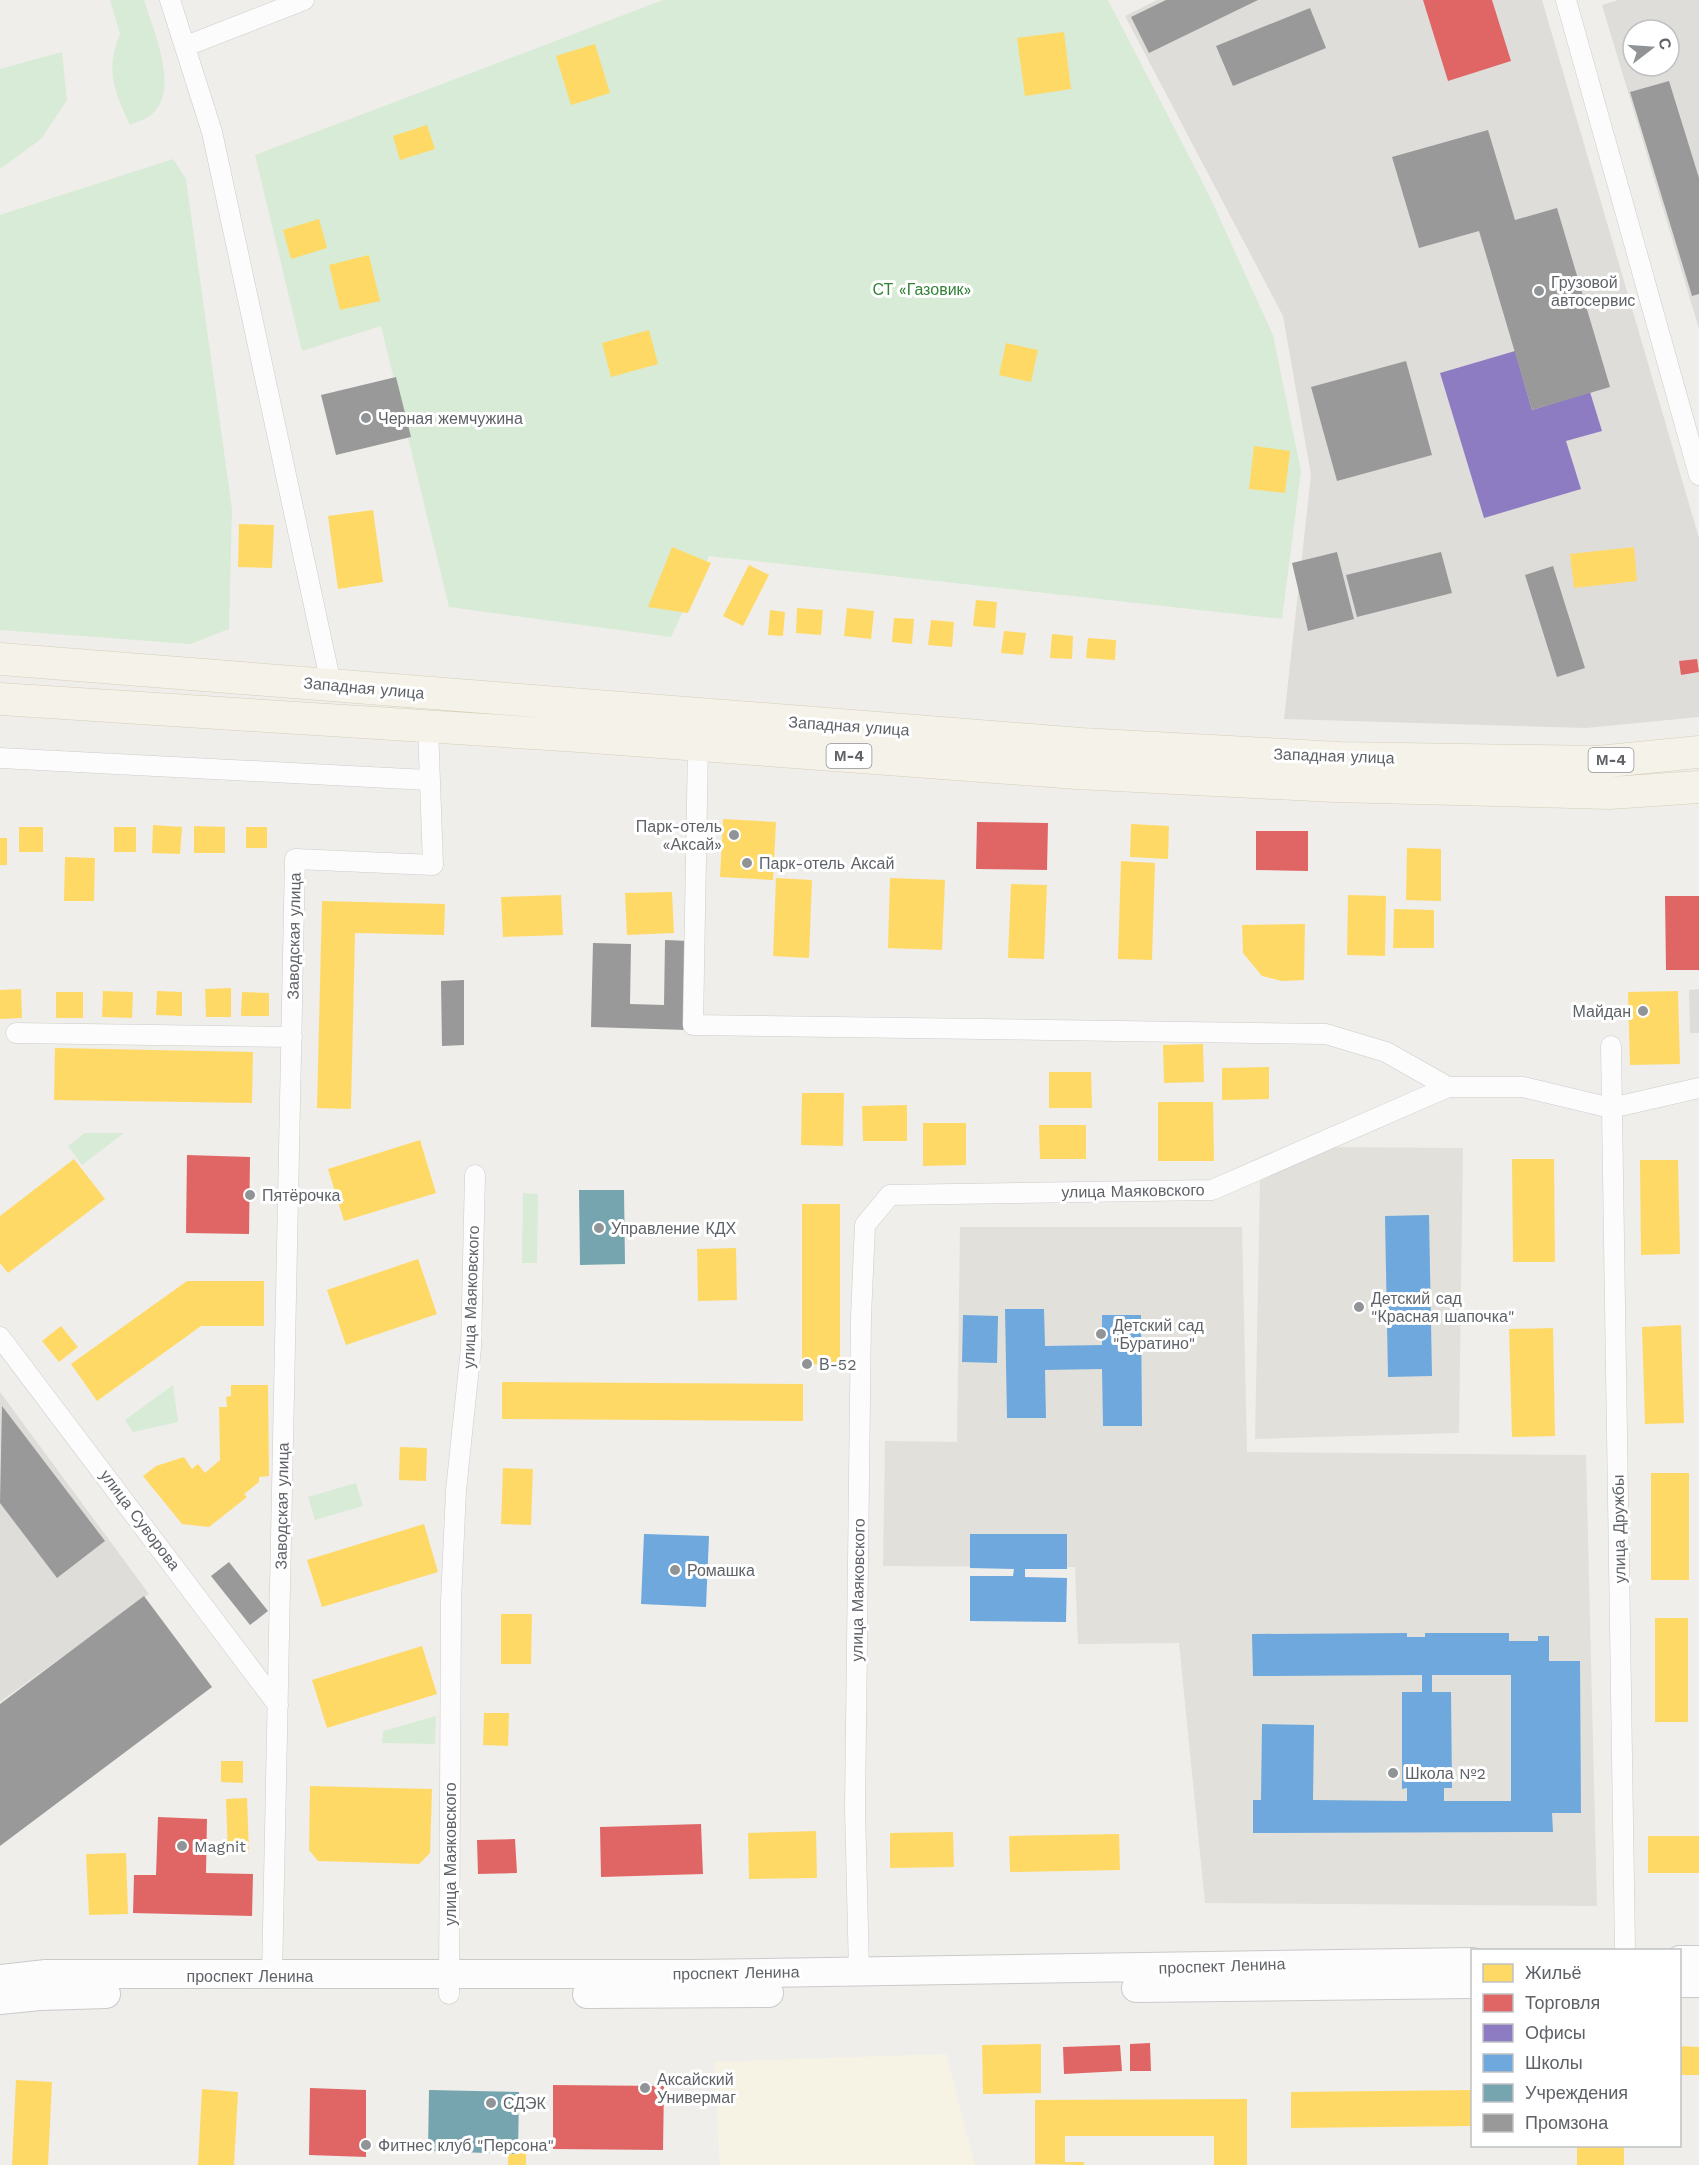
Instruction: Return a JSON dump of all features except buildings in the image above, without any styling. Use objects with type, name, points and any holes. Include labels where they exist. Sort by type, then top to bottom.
[{"type":"main road","name":"Западная улица","points":[[0,659],[332,684],[585,707],[1081,744],[1340,758],[1598,762],[1699,752]]},
{"type":"main road","name":"Западная улица","points":[[0,699],[1077,773],[1334,786],[1610,793],[1699,787]]},
{"type":"main road","points":[[1681,1960],[1699,1960]]},
{"type":"main road","name":"проспект Ленина","points":[[0,2000],[94,1994],[859,1972],[1471,1962]]},
{"type":"main road","name":"проспект Ленина","points":[[0,1979],[46,1974],[272,1976],[692,1994],[1471,1984]]},
{"type":"main road","points":[[1681,1983],[1699,1983]]},
{"type":"street","points":[[170,0],[212,132],[332,684]]},
{"type":"street","points":[[186,46],[304,0]]},
{"type":"street","points":[[1566,0],[1699,475]]},
{"type":"street","name":"Заводская улица","points":[[272,1976],[295,859],[433,865],[428,780],[428,727]]},
{"type":"street","points":[[698,746],[693,1025],[1326,1034],[1386,1052],[1448,1088],[1523,1087],[1611,1108],[1699,1088]]},
{"type":"street","points":[[0,758],[428,780]]},
{"type":"street","points":[[16,1033],[292,1037]]},
{"type":"street","name":"улица Дружбы","points":[[1611,1046],[1625,1949]]},
{"type":"street","name":"улица Маяковского","points":[[859,1972],[855,1808],[861,1317],[865,1225],[890,1195],[1212,1190],[1448,1088]]},
{"type":"street","name":"улица Маяковского","points":[[449,1985],[451,1601],[456,1490],[471,1348],[475,1175]]},
{"type":"street","name":"улица Суворова","points":[[0,1337],[278,1706]]},
{"type":"shaded area","points":[[1157,0],[1542,0],[1699,538],[1699,717],[1586,728],[1284,719],[1311,475],[1283,316],[1125,16]]},
{"type":"shaded area","points":[[1618,0],[1699,0],[1699,329],[1624,78],[1681,78],[1681,18],[1621,18],[1621,68],[1602,5]]},
{"type":"shaded area","points":[[1699,989],[1699,1033],[1690,1033],[1689,990]]},
{"type":"shaded area","name":"Детский сад \"Красная шапочка\"","points":[[1323,1147],[1463,1148],[1459,1433],[1255,1439],[1260,1181]]},
{"type":"shaded area","name":"Школа №2","points":[[960,1227],[1242,1227],[1247,1452],[1586,1455],[1597,1906],[1205,1903],[1179,1643],[1078,1644],[1075,1567],[883,1566],[885,1441],[957,1442]]},
{"type":"shaded area","points":[[0,1392],[149,1594],[0,1702]]},
{"type":"shaded area","points":[[946,2054],[975,2165],[720,2165],[714,2062]]},
{"type":"green space","points":[[110,0],[144,0],[162,59],[164,91],[160,104],[151,115],[130,125],[113,80],[113,59],[120,34]]},
{"type":"green space","name":"СТ «Газовик»","points":[[663,0],[1108,0],[1209,195],[1273,335],[1301,471],[1282,619],[709,556],[671,637],[449,607],[381,326],[302,351],[255,155]]},
{"type":"green space","points":[[62,52],[67,100],[41,139],[0,169],[0,69]]},
{"type":"green space","points":[[173,159],[186,179],[232,509],[229,629],[190,644],[0,630],[0,215]]},
{"type":"green space","points":[[85,1133],[124,1133],[82,1165],[68,1146]]},
{"type":"green space","points":[[523,1193],[538,1194],[537,1263],[522,1263]]},
{"type":"green space","points":[[173,1385],[178,1422],[133,1432],[125,1420]]},
{"type":"green space","points":[[356,1483],[363,1506],[315,1520],[308,1497]]},
{"type":"green space","points":[[436,1716],[435,1744],[382,1743],[383,1731]]},
{"type":"place","name":"Грузовой автосервис","points":[[1539,291]]},
{"type":"place","name":"Черная жемчужина","points":[[366,418]]},
{"type":"place","name":"Парк-отель «Аксай»","points":[[734,835]]},
{"type":"place","name":"Парк-отель Аксай","points":[[747,863]]},
{"type":"place","name":"Майдан","points":[[1643,1011]]},
{"type":"place","name":"Пятёрочка","points":[[250,1195]]},
{"type":"place","name":"Управление КДХ","points":[[599,1228]]},
{"type":"place","name":"Детский сад \"Красная шапочка\"","points":[[1359,1307]]},
{"type":"place","name":"Детский сад \"Буратино\"","points":[[1101,1334]]},
{"type":"place","name":"В-52","points":[[807,1364]]},
{"type":"place","name":"Ромашка","points":[[675,1570]]},
{"type":"place","name":"Школа №2","points":[[1393,1773]]},
{"type":"place","name":"Magnit","points":[[182,1846]]},
{"type":"place","name":"Аксайский Универмаг","points":[[645,2088]]},
{"type":"place","name":"СДЭК","points":[[491,2103]]},
{"type":"place","name":"Фитнес клуб \"Персона\"","points":[[366,2145]]}]
